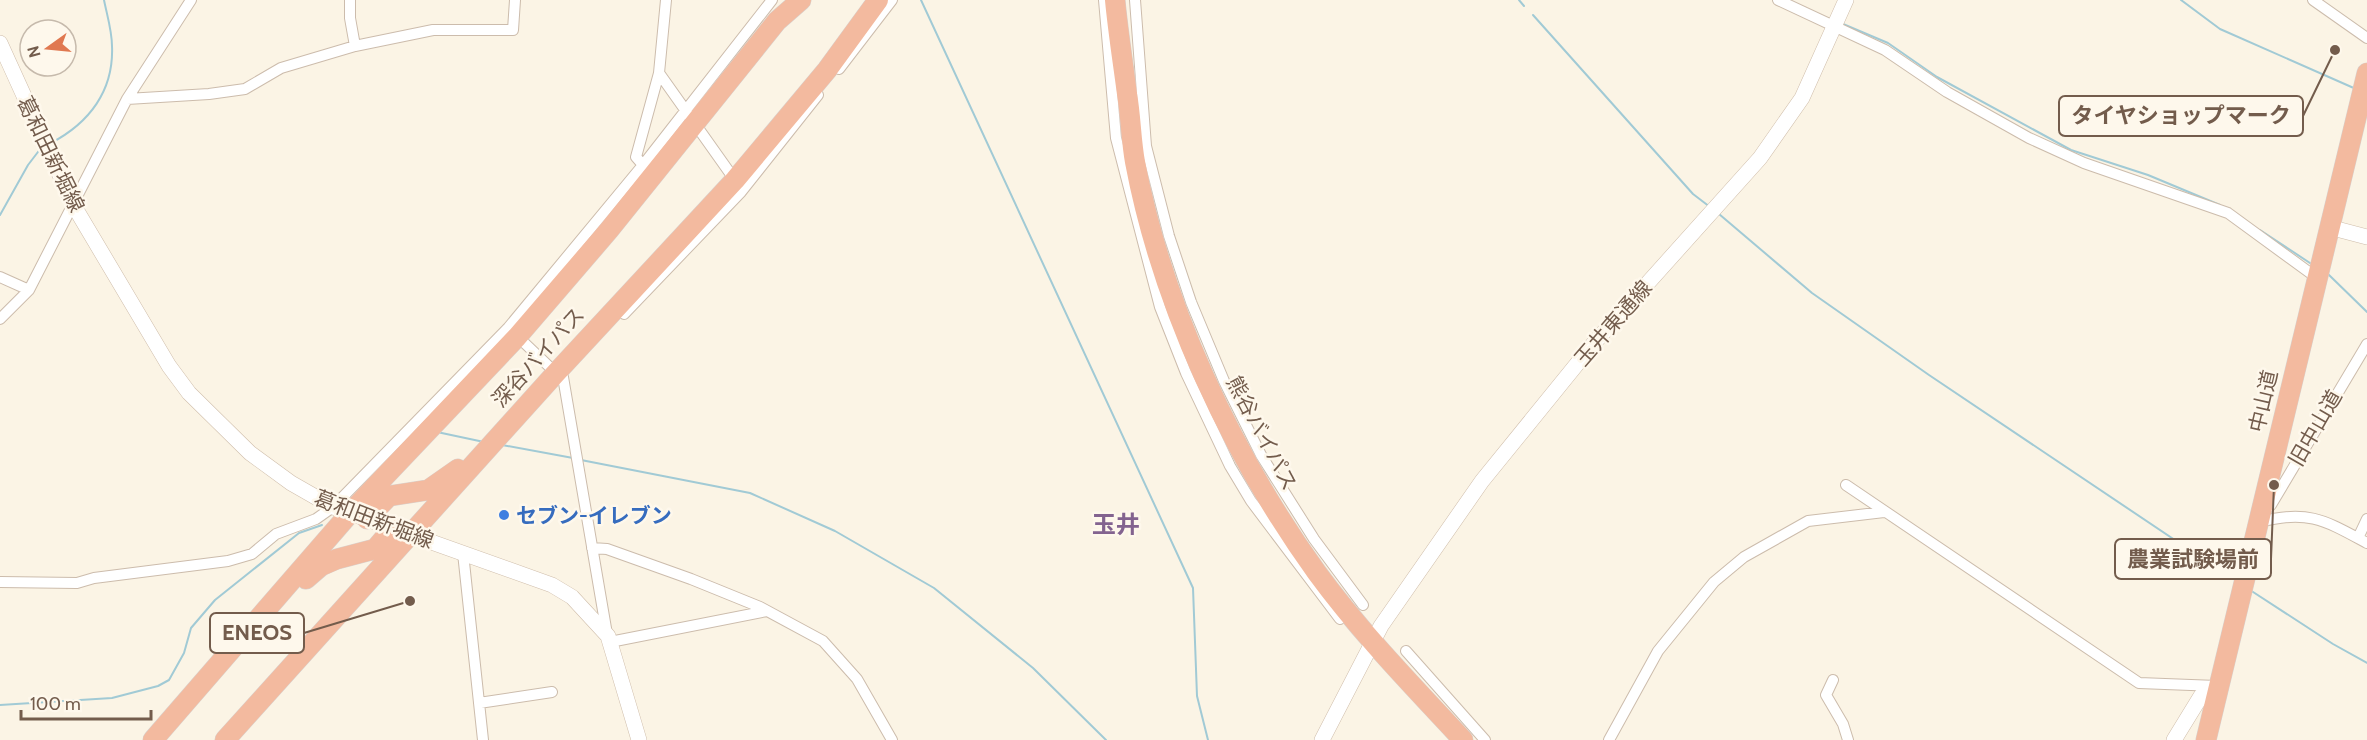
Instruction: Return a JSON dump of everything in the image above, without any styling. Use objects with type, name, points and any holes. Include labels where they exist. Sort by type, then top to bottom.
[{"type":"highway","name":"深谷バイパス","points":[[153,740],[290,585],[350,513],[430,429],[513,332],[609,231],[691,118],[777,21],[801,0]]},
{"type":"highway","name":"深谷バイパス","points":[[225,740],[490,446],[738,186],[879,0]]},
{"type":"highway","points":[[1115,0],[1127,93]]},
{"type":"highway","points":[[1124,0],[1127,93]]},
{"type":"highway","name":"中山道","points":[[2206,740],[2364,85]]},
{"type":"highway","name":"熊谷バイパス","points":[[1127,93],[1135,161],[1153,233],[1176,304],[1215,400],[1247,463],[1317,572],[1372,642],[1463,740]]},
{"type":"highway","points":[[350,513],[389,496],[428,490],[450,477],[471,458],[490,446]]},
{"type":"highway","points":[[290,585],[299,584],[321,566],[337,559],[375,549],[393,528]]},
{"type":"main road","name":"玉井東通線","points":[[1322,740],[1372,642],[1482,481],[1527,423],[1760,158],[1798,105],[1846,0]]},
{"type":"main road","name":"葛和田新堀線","points":[[0,43],[74,206],[169,366],[189,393],[250,453],[291,483],[350,513],[552,585],[572,597],[609,639],[639,740]]},
{"type":"main road","points":[[2329,227],[2367,237]]},
{"type":"main road","points":[[2174,740],[2201,696],[2218,686]]},
{"type":"street","points":[[0,319],[29,290],[127,99],[191,0]]},
{"type":"street","points":[[350,0],[350,18],[355,46]]},
{"type":"street","points":[[127,99],[209,94],[244,88],[281,68],[355,46],[433,30],[513,30],[515,0]]},
{"type":"street","points":[[643,165],[636,157],[659,72],[666,0]]},
{"type":"street","points":[[0,582],[77,583],[94,578],[228,561],[252,554],[276,534],[316,519],[350,513],[513,332],[643,165],[691,118],[772,0]]},
{"type":"street","points":[[659,72],[738,186],[891,0]]},
{"type":"street","points":[[1104,0],[1116,138],[1176,304]]},
{"type":"street","points":[[1135,0],[1146,146],[1169,236],[1176,304]]},
{"type":"street","points":[[1778,0],[1836,24],[1885,50],[1947,92],[2029,138],[2084,163],[2228,213],[2318,272]]},
{"type":"street","points":[[2313,0],[2367,38]]},
{"type":"street","points":[[0,277],[29,290]]},
{"type":"street","points":[[513,332],[559,375],[576,453],[609,639],[767,611]]},
{"type":"street","name":"旧中山道","points":[[2261,517],[2271,505],[2367,344]]},
{"type":"street","points":[[1247,463],[1314,539],[1363,605]]},
{"type":"street","points":[[1247,463],[1251,501],[1340,619]]},
{"type":"street","points":[[1846,485],[2139,683],[2218,686]]},
{"type":"street","points":[[1609,740],[1658,651],[1714,582],[1744,557],[1808,521],[1884,512]]},
{"type":"street","points":[[2261,517],[2319,518],[2362,540],[2367,519]]},
{"type":"street","points":[[592,548],[607,549],[657,566],[767,611],[823,641],[858,679],[892,740]]},
{"type":"street","points":[[463,553],[483,740]]},
{"type":"street","points":[[1406,651],[1485,740]]},
{"type":"street","points":[[1833,680],[1826,695],[1844,724],[1848,740]]},
{"type":"street","points":[[479,703],[552,692]]},
{"type":"waterway","points":[[51,143],[77,126],[88,115],[104,91],[112,62],[110,29],[104,0]]},
{"type":"waterway","points":[[921,0],[1193,588],[1197,696],[1208,740]]},
{"type":"waterway","points":[[1519,0],[1524,6]]},
{"type":"waterway","points":[[2181,0],[2220,29],[2356,89]]},
{"type":"waterway","points":[[1533,15],[1693,194],[1710,207]]},
{"type":"waterway","points":[[1843,24],[1888,43],[1937,77],[2071,150],[2148,175],[2220,205]]},
{"type":"waterway","points":[[0,215],[28,165],[41,148]]},
{"type":"waterway","points":[[1719,214],[1812,293],[1929,375],[2227,575]]},
{"type":"waterway","points":[[2260,230],[2313,265]]},
{"type":"waterway","points":[[2328,274],[2367,312]]},
{"type":"waterway","points":[[437,432],[484,442]]},
{"type":"waterway","points":[[502,445],[573,458]]},
{"type":"waterway","points":[[581,460],[750,493],[835,531],[934,588],[1033,668],[1106,740]]},
{"type":"waterway","points":[[358,490],[381,465]]},
{"type":"waterway","points":[[0,705],[112,698],[158,686],[169,680],[184,653],[191,628],[215,600],[299,533],[322,525]]},
{"type":"waterway","points":[[2250,590],[2333,644],[2367,663]]},
{"type":"place","name":"タイヤショップマーク","points":[[2335,50]]},
{"type":"place","name":"農業試験場前","points":[[2274,485]]},
{"type":"place","name":"セブン-イレブン","points":[[504,515]]},
{"type":"place","name":"ENEOS","points":[[410,601]]},
{"type":"district","name":"玉井","points":[[1116,524]]}]
